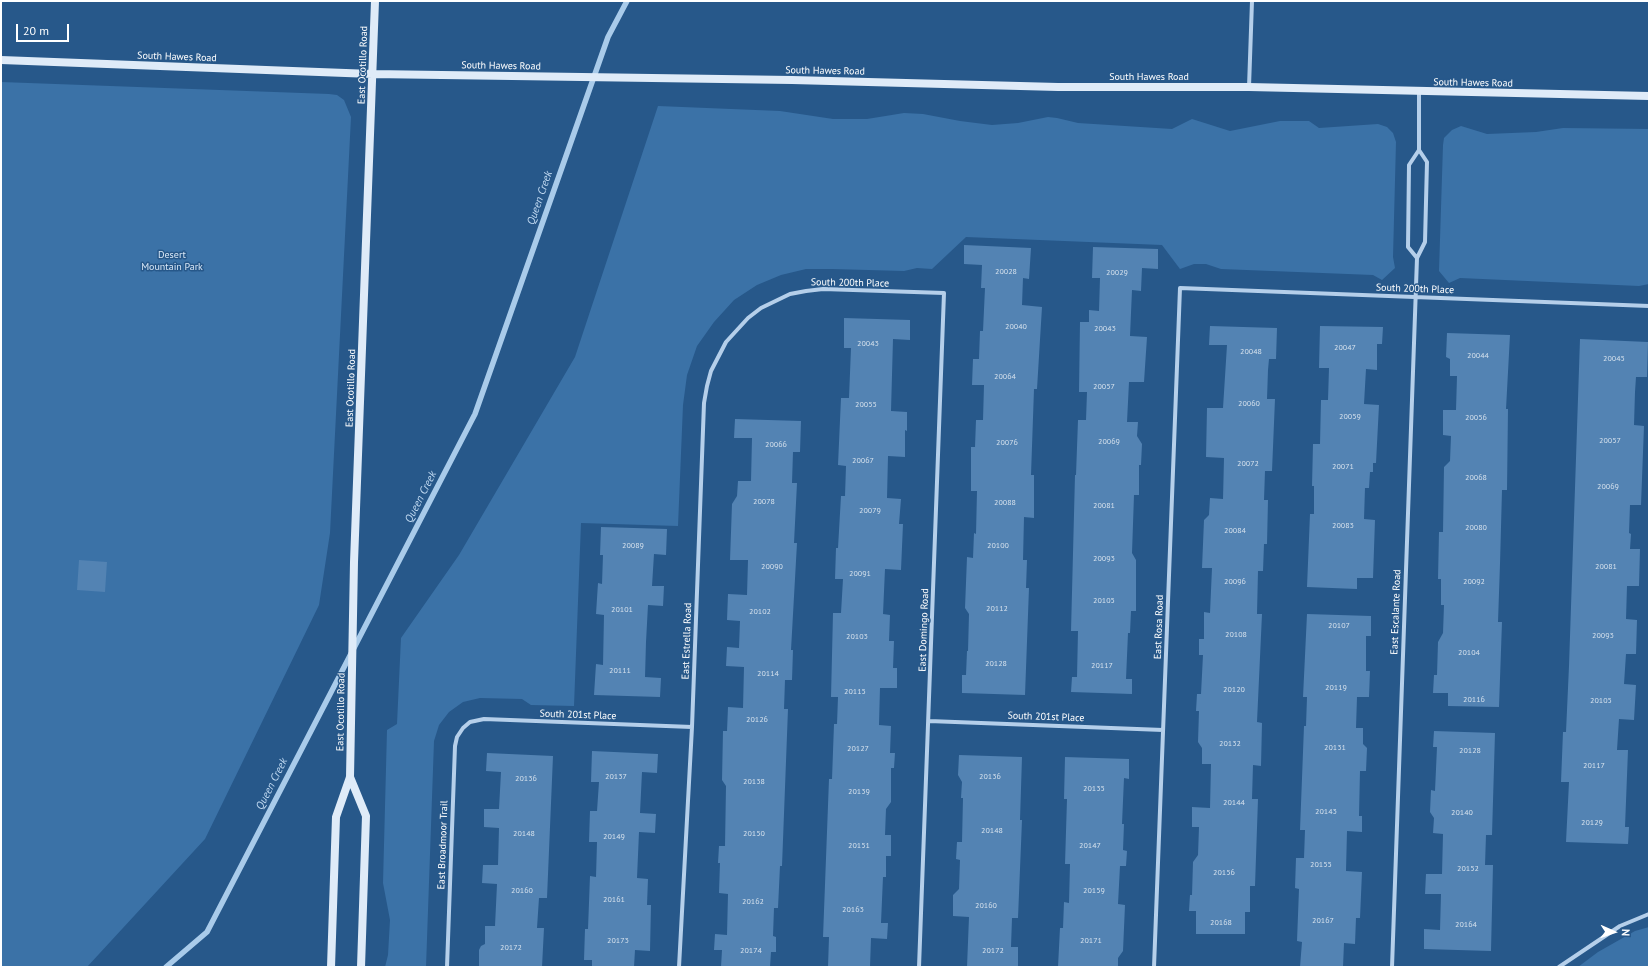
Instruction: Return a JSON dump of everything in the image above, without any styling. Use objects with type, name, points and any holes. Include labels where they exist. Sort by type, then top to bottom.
[{"type":"main road","name":"East Ocotillo Road","points":[[331,967],[336,817],[350,777],[354,562],[375,1]]},
{"type":"main road","name":"South Hawes Road","points":[[1,60],[372,74],[1649,96]]},
{"type":"main road","name":"East Ocotillo Road","points":[[350,777],[366,816],[361,967]]},
{"type":"street","points":[[1249,88],[1252,1]]},
{"type":"street","name":"East Escalante Road","points":[[1417,258],[1408,247],[1409,165],[1418,150],[1419,92]]},
{"type":"street","name":"East Escalante Road","points":[[1392,967],[1417,258],[1425,242],[1427,162],[1418,150]]},
{"type":"street","name":"South 200th Place","points":[[1180,288],[1649,306]]},
{"type":"street","name":"East Rosa Road","points":[[1154,967],[1180,288]]},
{"type":"street","name":"South 200th Place","points":[[740,324],[761,308],[775,300],[806,291],[830,289],[944,293]]},
{"type":"street","name":"East Domingo Road","points":[[919,967],[944,293]]},
{"type":"street","name":"East Estrella Road","points":[[679,967],[692,727],[704,403],[708,381],[717,356],[740,324]]},
{"type":"street","name":"South 201st Place","points":[[465,726],[475,720],[484,719],[692,727]]},
{"type":"street","name":"South 201st Place","points":[[929,721],[1163,730]]},
{"type":"street","name":"East Broadmoor Trail","points":[[447,967],[455,746],[459,732],[465,726]]},
{"type":"street","points":[[1560,967],[1620,926],[1649,914]]},
{"type":"green space","name":"Desert Mountain Park","points":[[1,82],[329,94],[337,95],[344,100],[351,117],[330,533],[319,605],[205,839],[87,967],[1,967]]},
{"type":"green space","points":[[658,106],[780,111],[833,119],[867,119],[904,113],[923,114],[992,125],[1018,123],[1048,117],[1078,123],[1172,129],[1192,119],[1230,131],[1280,121],[1309,121],[1319,128],[1378,124],[1387,127],[1393,133],[1396,142],[1393,257],[1395,268],[1382,280],[1373,275],[1221,269],[1206,264],[1194,264],[1180,269],[1162,245],[966,237],[932,269],[917,268],[904,271],[806,269],[781,275],[757,285],[734,300],[714,322],[697,346],[687,375],[683,405],[678,526],[581,523],[574,706],[531,705],[522,699],[480,698],[463,702],[449,712],[439,725],[434,741],[426,967],[385,967],[388,955],[390,920],[383,883],[387,730],[397,724],[401,638],[459,555],[575,357]]},
{"type":"green space","points":[[1461,126],[1487,134],[1536,132],[1563,128],[1649,129],[1649,284],[1639,286],[1460,278],[1449,283],[1439,271],[1443,145],[1444,138],[1452,130]]},
{"type":"green space","points":[[1649,927],[1649,967],[1578,967],[1598,952],[1635,931]]},
{"type":"building","points":[[964,245],[1031,248],[1029,279],[1023,278],[1022,305],[1042,307],[1037,389],[1034,389],[1031,475],[1034,475],[1034,518],[1024,517],[1023,560],[1027,560],[1026,588],[1029,588],[1025,695],[962,693],[962,675],[966,675],[968,651],[969,614],[965,608],[967,557],[973,558],[974,533],[976,534],[977,491],[971,491],[971,447],[975,447],[976,420],[983,420],[984,385],[972,385],[973,359],[979,359],[980,331],[983,331],[985,288],[981,288],[982,265],[964,264]]},
{"type":"building","points":[[1093,247],[1158,249],[1158,269],[1142,268],[1141,291],[1132,290],[1130,336],[1147,337],[1144,382],[1129,382],[1127,422],[1138,422],[1137,436],[1142,444],[1141,465],[1139,465],[1139,495],[1134,495],[1132,553],[1136,560],[1136,611],[1131,611],[1130,633],[1128,633],[1126,679],[1132,679],[1132,694],[1071,692],[1072,677],[1077,677],[1078,631],[1071,631],[1075,475],[1078,420],[1086,420],[1087,392],[1079,392],[1080,322],[1089,322],[1089,310],[1099,311],[1100,278],[1092,278]]},
{"type":"building","points":[[844,318],[910,320],[910,340],[893,339],[891,411],[907,412],[907,431],[905,430],[905,457],[888,456],[887,498],[901,499],[899,524],[903,524],[901,570],[885,569],[883,614],[890,615],[889,641],[894,641],[893,668],[897,668],[897,688],[880,688],[879,725],[891,726],[890,753],[895,753],[894,768],[891,768],[891,802],[886,809],[885,835],[891,835],[891,856],[886,856],[886,877],[883,877],[881,923],[888,923],[887,939],[871,938],[870,967],[828,967],[829,937],[823,937],[829,779],[832,779],[834,724],[837,724],[838,697],[831,697],[833,613],[841,613],[843,579],[835,579],[836,548],[838,548],[841,496],[845,496],[846,466],[838,465],[841,398],[849,398],[851,348],[844,348]]},
{"type":"building","points":[[1210,326],[1277,328],[1276,359],[1269,359],[1268,370],[1267,399],[1275,399],[1272,471],[1265,471],[1264,500],[1268,500],[1267,544],[1264,544],[1263,571],[1258,571],[1257,614],[1262,614],[1257,722],[1262,723],[1261,766],[1253,765],[1252,799],[1258,799],[1255,886],[1250,886],[1250,912],[1245,912],[1245,934],[1196,934],[1196,911],[1189,911],[1190,895],[1192,895],[1193,862],[1198,855],[1199,827],[1192,827],[1192,807],[1210,808],[1211,764],[1202,764],[1202,748],[1198,742],[1199,711],[1196,711],[1197,694],[1201,694],[1203,655],[1199,655],[1199,639],[1204,639],[1204,612],[1210,613],[1212,568],[1202,568],[1204,520],[1209,515],[1210,498],[1223,499],[1224,458],[1206,457],[1207,408],[1223,408],[1227,345],[1209,345]]},
{"type":"building","points":[[1320,326],[1383,327],[1382,344],[1377,344],[1377,370],[1366,369],[1364,404],[1379,405],[1376,463],[1373,463],[1373,472],[1370,472],[1369,488],[1365,488],[1364,519],[1375,520],[1373,578],[1357,578],[1357,589],[1307,587],[1310,514],[1314,514],[1314,486],[1312,486],[1313,444],[1320,444],[1321,400],[1328,400],[1329,368],[1319,368]]},
{"type":"building","points":[[1447,333],[1510,335],[1506,409],[1508,409],[1507,490],[1502,490],[1498,622],[1502,622],[1499,707],[1448,706],[1448,693],[1433,693],[1434,675],[1437,675],[1438,642],[1443,633],[1444,605],[1441,605],[1441,579],[1438,579],[1439,532],[1443,532],[1444,467],[1450,461],[1451,436],[1443,435],[1443,410],[1456,410],[1457,376],[1450,376],[1450,359],[1446,357]]},
{"type":"building","points":[[1580,339],[1648,342],[1647,377],[1636,377],[1635,392],[1634,425],[1644,426],[1641,505],[1630,505],[1630,549],[1640,549],[1639,586],[1627,586],[1626,619],[1637,620],[1636,654],[1626,654],[1624,684],[1636,685],[1634,720],[1619,719],[1617,750],[1628,750],[1625,827],[1629,827],[1628,844],[1566,842],[1569,782],[1561,782],[1563,732],[1566,732],[1569,666]]},
{"type":"building","points":[[735,419],[801,421],[800,452],[793,452],[792,483],[797,483],[794,543],[797,543],[791,650],[793,650],[792,680],[785,680],[784,709],[788,709],[782,866],[780,866],[778,908],[774,908],[773,936],[776,937],[776,952],[771,952],[770,967],[721,967],[722,950],[714,950],[715,934],[727,935],[728,894],[719,893],[720,863],[718,863],[719,846],[725,846],[726,786],[722,780],[723,731],[727,731],[728,707],[743,708],[744,667],[726,666],[727,647],[739,648],[740,621],[727,620],[728,594],[747,595],[748,560],[730,560],[732,504],[737,496],[738,481],[751,481],[752,438],[734,438]]},
{"type":"building","points":[[601,527],[667,529],[666,555],[654,554],[652,586],[664,586],[663,606],[648,605],[646,642],[645,677],[661,678],[660,697],[594,695],[596,664],[603,665],[604,615],[596,614],[598,583],[602,584],[603,555],[600,555]]},
{"type":"building","points":[[79,560],[107,562],[105,592],[77,590]]},
{"type":"building","points":[[1307,614],[1371,616],[1371,636],[1366,636],[1366,671],[1370,671],[1369,697],[1357,697],[1356,728],[1363,728],[1363,744],[1367,748],[1366,771],[1360,771],[1359,816],[1362,816],[1362,832],[1347,831],[1346,871],[1362,872],[1360,918],[1356,918],[1355,944],[1344,943],[1343,967],[1300,967],[1302,942],[1297,941],[1299,889],[1295,888],[1296,858],[1304,858],[1305,830],[1300,830],[1304,726],[1306,726],[1307,697],[1303,697]]},
{"type":"building","points":[[1434,731],[1495,733],[1492,835],[1486,835],[1485,865],[1493,865],[1491,951],[1424,949],[1424,929],[1440,930],[1441,894],[1425,894],[1426,874],[1442,874],[1443,834],[1433,833],[1434,818],[1430,812],[1431,790],[1435,791],[1437,747],[1433,747]]},
{"type":"building","points":[[592,751],[658,754],[657,773],[642,772],[640,813],[656,814],[655,833],[639,832],[637,878],[648,879],[647,905],[651,905],[650,951],[635,950],[634,967],[592,967],[592,960],[584,960],[585,929],[588,929],[590,876],[596,877],[597,842],[589,842],[590,811],[597,811],[599,782],[591,782]]},
{"type":"building","points":[[487,753],[553,756],[547,898],[539,898],[537,928],[544,928],[542,967],[479,967],[479,950],[481,946],[485,944],[485,926],[495,926],[497,884],[482,883],[483,865],[498,865],[499,828],[484,827],[484,809],[499,809],[501,772],[486,771]]},
{"type":"building","points":[[959,755],[1022,757],[1020,820],[1022,820],[1018,918],[1012,918],[1011,947],[1018,947],[1018,967],[967,967],[969,917],[953,916],[953,895],[959,889],[960,860],[956,859],[957,842],[962,842],[963,798],[961,798],[962,782],[958,775]]},
{"type":"building","points":[[1065,757],[1129,759],[1129,779],[1124,778],[1122,824],[1124,824],[1123,850],[1127,851],[1126,866],[1120,866],[1118,904],[1125,905],[1123,951],[1118,958],[1118,967],[1058,967],[1060,928],[1063,928],[1064,902],[1069,903],[1070,864],[1065,864],[1067,799],[1064,799]]},
{"type":"waterway","name":"Queen Creek","points":[[166,967],[207,932],[475,414],[608,37],[627,1]]}]
